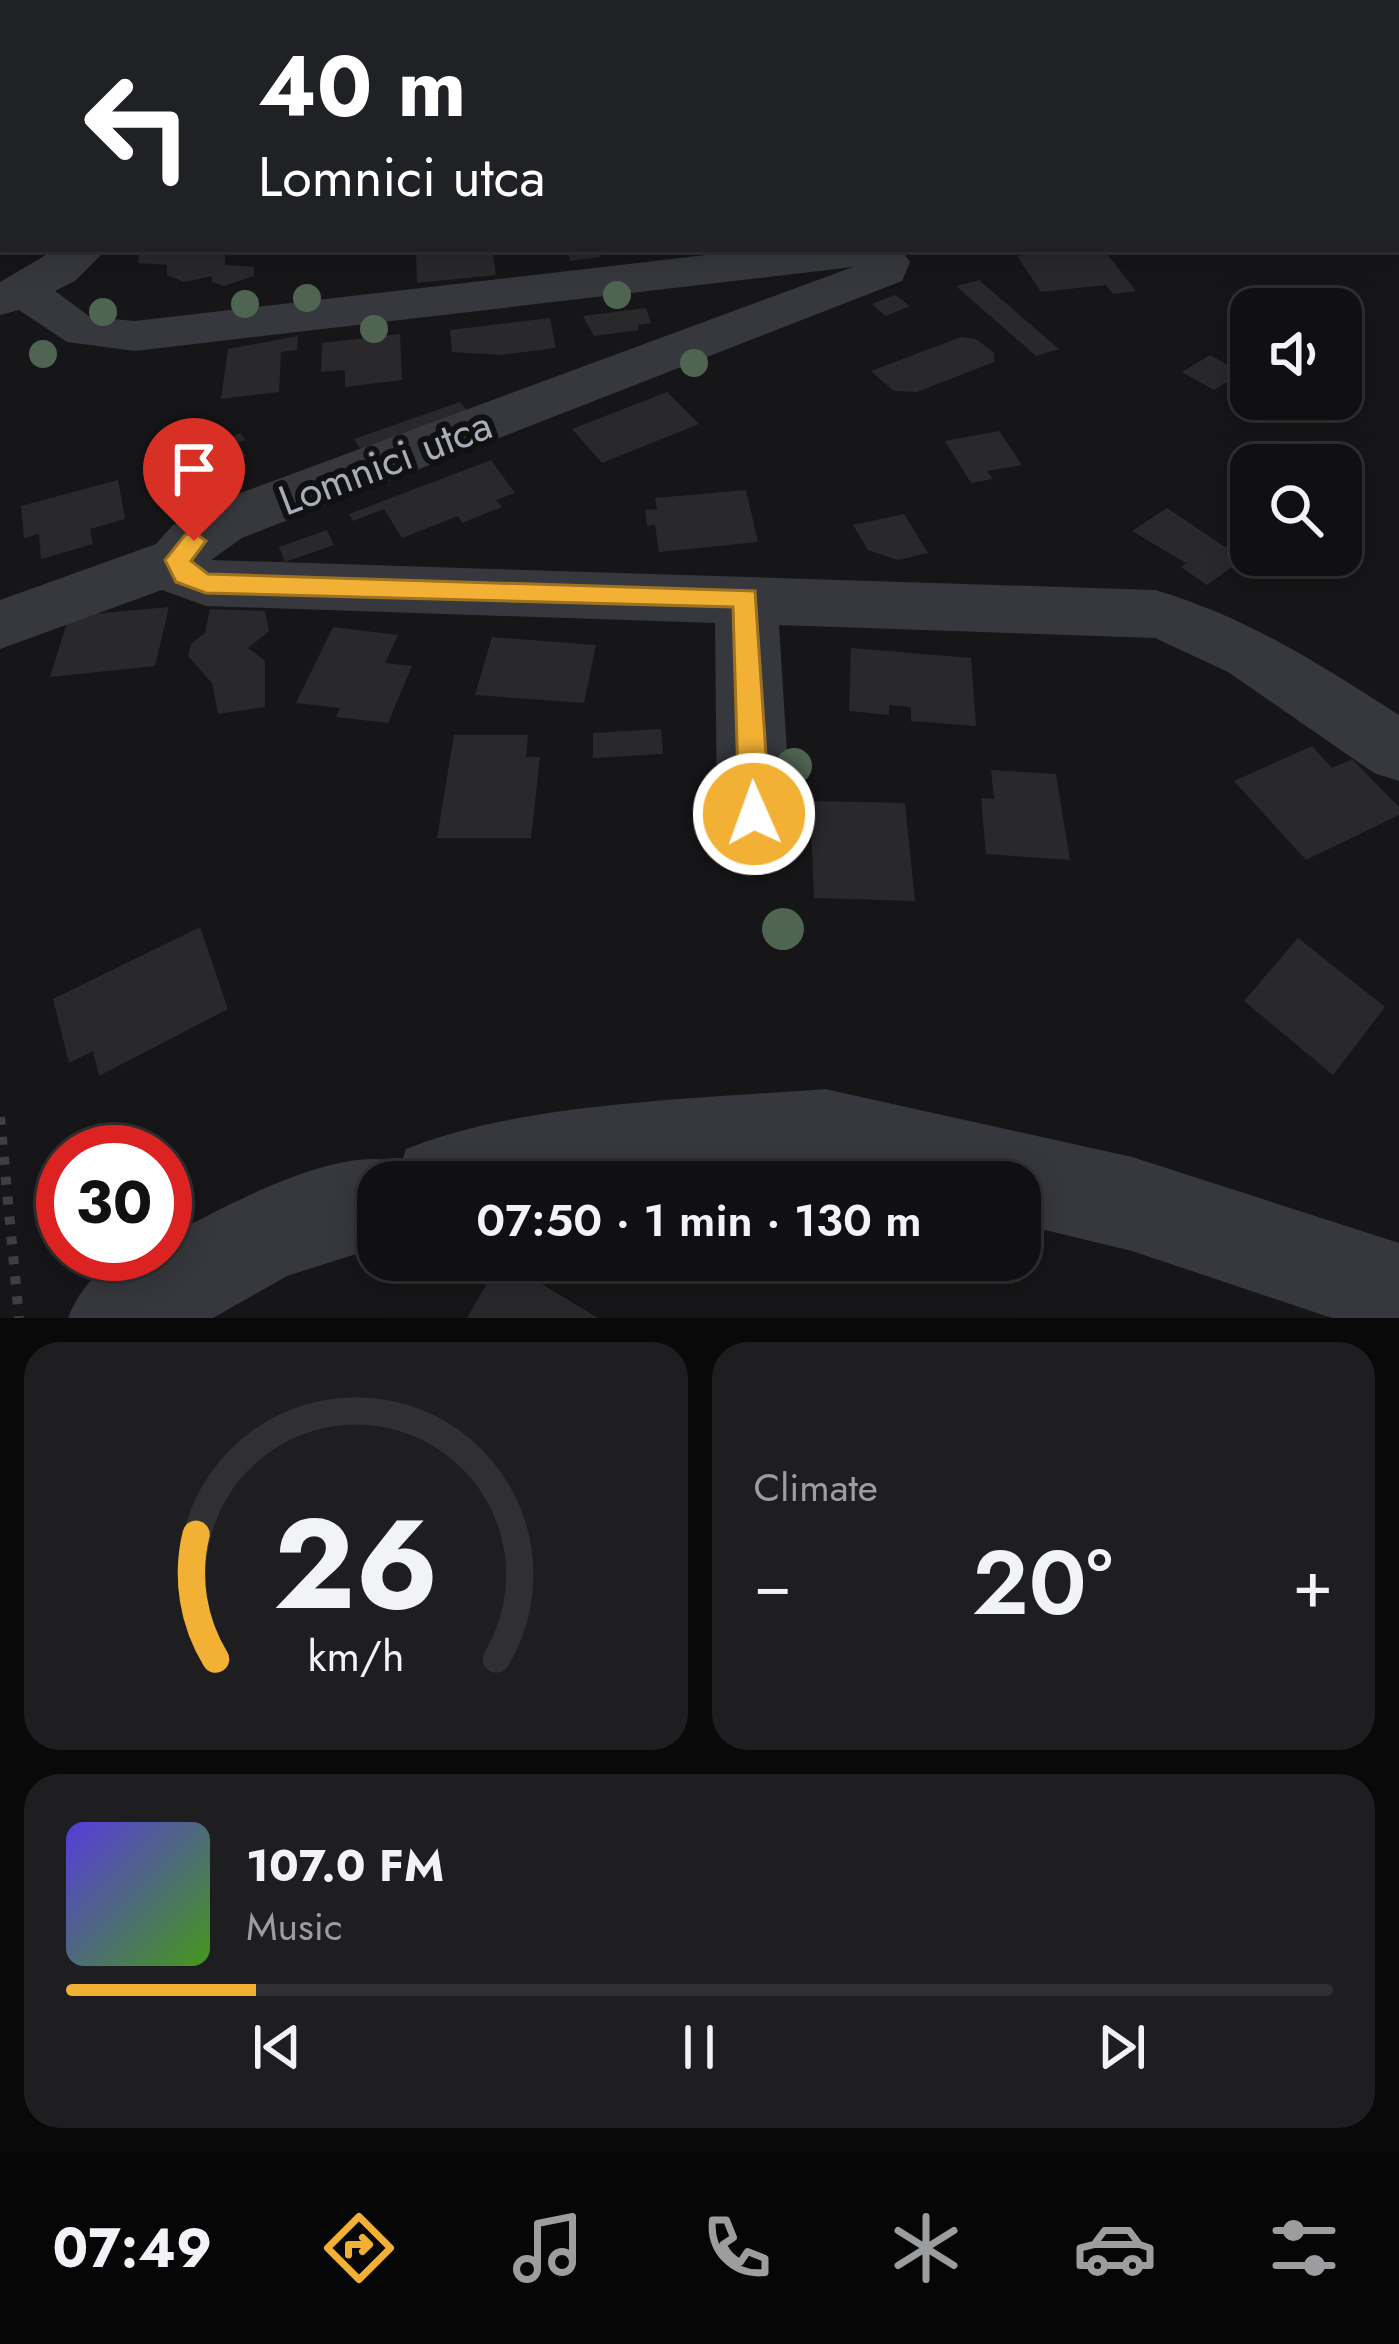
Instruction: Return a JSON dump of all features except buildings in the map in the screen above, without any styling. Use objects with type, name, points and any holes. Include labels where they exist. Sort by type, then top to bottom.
[{"type":"street","points":[[8,293],[79,252]]},
{"type":"street","name":"Lomnici utca","points":[[8,293],[71,329],[135,336],[851,253],[905,256]]},
{"type":"street","name":"Lomnici utca","points":[[905,256],[878,277],[221,523],[194,541],[178,560],[185,575],[206,583],[1155,614],[1188,622],[1399,752]]},
{"type":"street","points":[[0,625],[178,560]]},
{"type":"street","points":[[746,598],[754,814]]},
{"type":"street","points":[[558,1161],[609,1152],[825,1134],[943,1161]]},
{"type":"street","points":[[1041,1183],[1132,1204],[1399,1292]]},
{"type":"street","points":[[117,1318],[267,1235],[357,1207]]},
{"type":"path","points":[[0,1117],[19,1318]]},
{"type":"route","points":[[194,541],[178,560],[185,575],[206,583],[746,598],[754,814]]}]
